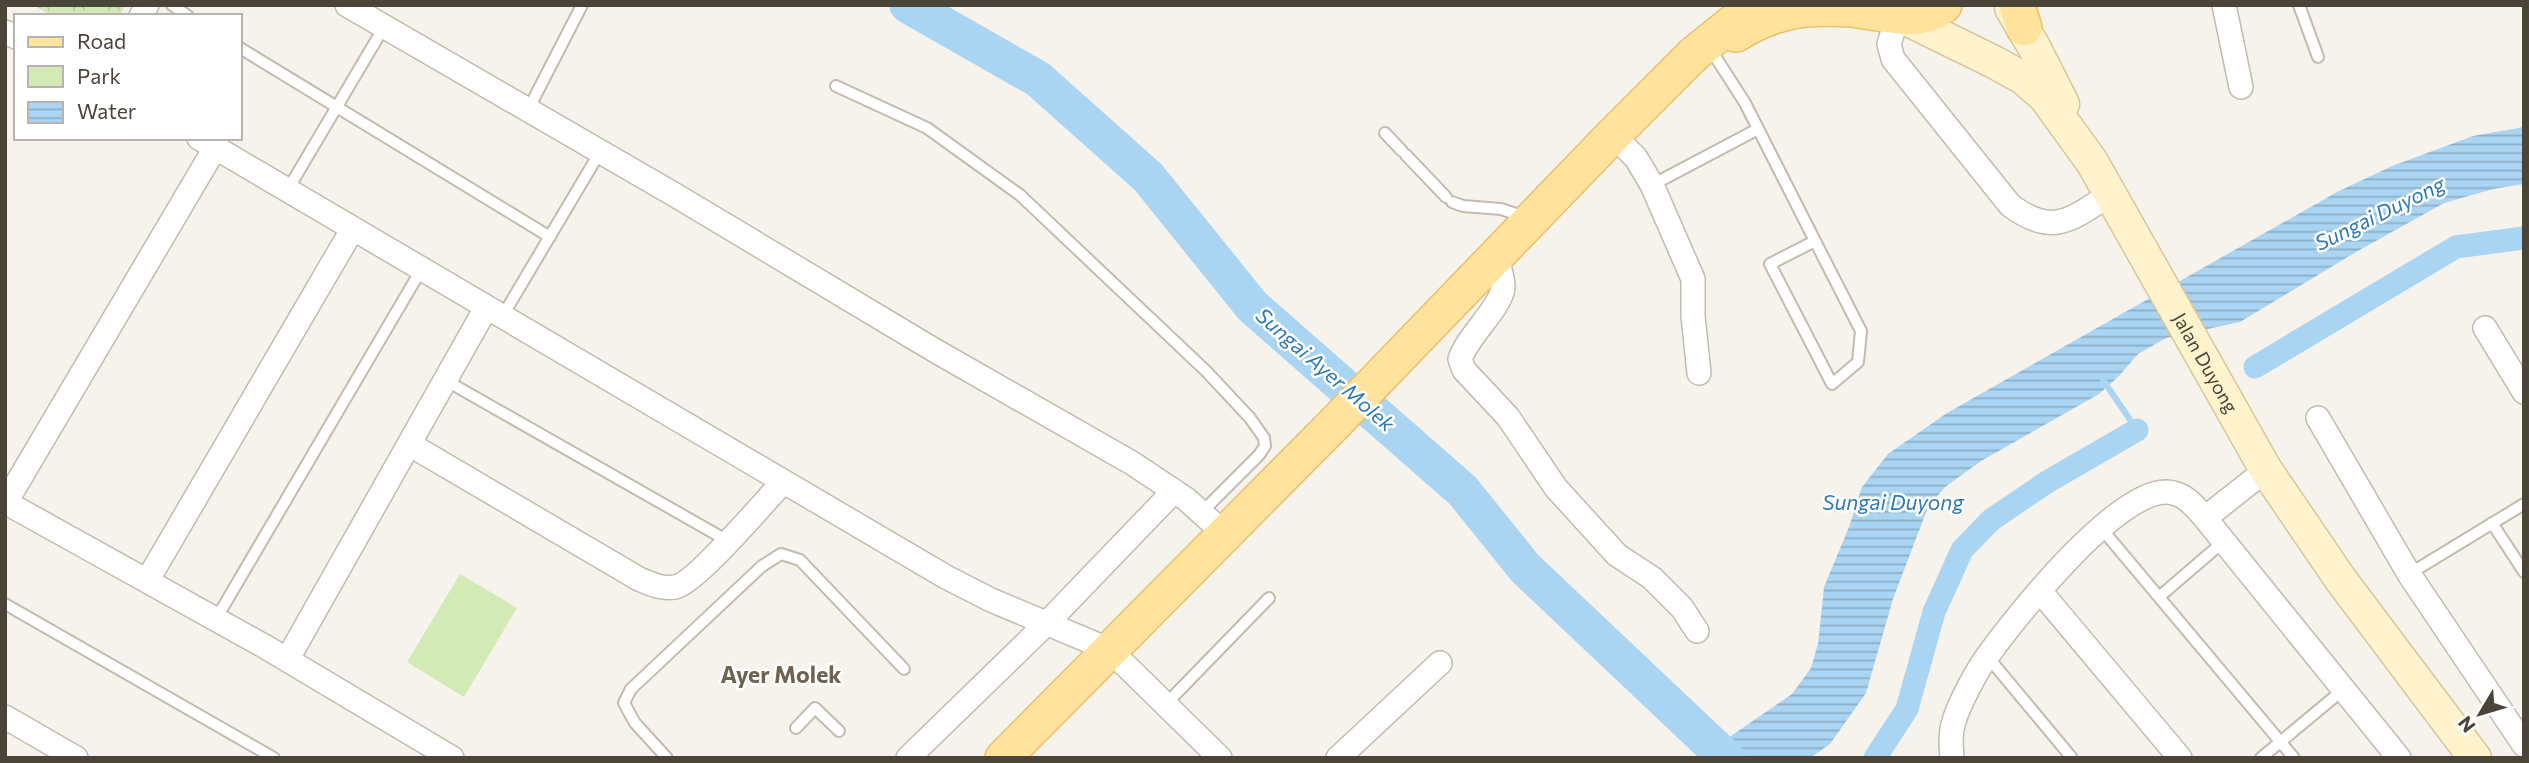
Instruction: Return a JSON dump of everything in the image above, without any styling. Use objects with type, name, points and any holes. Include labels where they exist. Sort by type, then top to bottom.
[{"type":"main road","points":[[1703,52],[1728,5]]},
{"type":"main road","points":[[1003,758],[1110,650],[1213,523],[1338,420],[1657,91],[1755,5]]},
{"type":"main road","points":[[1703,52],[1770,17],[1805,9],[1888,10],[1926,14],[1944,5]]},
{"type":"main road","name":"Jalan Duyong","points":[[1888,10],[2023,78],[2045,97],[2092,162],[2198,354],[2266,470],[2341,580],[2475,758]]},
{"type":"main road","points":[[2016,13],[2092,162]]},
{"type":"street","points":[[347,5],[1132,463],[1174,491],[1213,523]]},
{"type":"street","points":[[2224,5],[2241,87]]},
{"type":"street","points":[[1888,10],[1889,44],[1893,59],[2010,205],[2027,218],[2044,224],[2061,222],[2087,210],[2110,194]]},
{"type":"street","points":[[1613,135],[1636,158],[1652,185],[1693,279],[1693,316],[1699,373]]},
{"type":"street","points":[[445,756],[287,660],[6,502],[207,143],[946,577],[991,600],[1110,650],[1220,758]]},
{"type":"street","points":[[147,580],[352,230]]},
{"type":"street","points":[[1496,256],[1503,288],[1496,303],[1465,345],[1460,359],[1464,370],[1508,417],[1529,451],[1617,555],[1652,579],[1682,608],[1698,631]]},
{"type":"street","points":[[287,660],[445,380],[494,313]]},
{"type":"street","points":[[2485,328],[2524,392]]},
{"type":"street","points":[[2318,418],[2409,574],[2524,745]]},
{"type":"street","points":[[409,444],[639,579],[658,587],[678,587],[699,573],[783,482]]},
{"type":"street","points":[[2205,518],[2266,470]]},
{"type":"street","points":[[908,758],[1046,623],[1174,491]]},
{"type":"street","points":[[1952,758],[1954,719],[1987,656],[2039,592],[2101,528],[2141,497],[2167,492],[2186,497],[2205,518],[2399,758]]},
{"type":"street","points":[[2039,592],[2180,758]]},
{"type":"street","points":[[1338,758],[1440,663]]},
{"type":"street","points":[[5,717],[76,758]]},
{"type":"lane","points":[[528,110],[582,5]]},
{"type":"lane","points":[[2298,5],[2318,57]]},
{"type":"lane","points":[[287,191],[384,27]]},
{"type":"lane","points":[[242,49],[550,237]]},
{"type":"lane","points":[[1703,52],[1745,103],[1861,331],[1858,362],[1832,384],[1770,264],[1815,241]]},
{"type":"lane","points":[[836,86],[927,128],[1020,195],[1206,371],[1261,434],[1265,446],[1213,523]]},
{"type":"lane","points":[[1652,185],[1758,130]]},
{"type":"lane","points":[[1385,133],[1449,200],[1462,206],[1501,209],[1531,219]]},
{"type":"lane","points":[[494,313],[550,237],[600,152]]},
{"type":"lane","points":[[216,619],[421,270]]},
{"type":"lane","points":[[445,380],[728,541]]},
{"type":"lane","points":[[2409,574],[2524,503]]},
{"type":"lane","points":[[2491,523],[2524,572]]},
{"type":"lane","points":[[2101,528],[2294,758]]},
{"type":"lane","points":[[2159,597],[2223,542]]},
{"type":"lane","points":[[667,758],[635,723],[624,704],[631,689],[762,566],[781,554],[800,560],[904,669]]},
{"type":"lane","points":[[1166,704],[1269,598]]},
{"type":"lane","points":[[5,604],[274,758]]},
{"type":"lane","points":[[1987,656],[2071,758]]},
{"type":"lane","points":[[2261,758],[2344,689]]},
{"type":"lane","points":[[796,728],[815,708],[839,731]]},
{"type":"green space","points":[[34,5],[126,5],[120,14],[48,14]]},
{"type":"green space","points":[[460,574],[517,608],[464,697],[407,662]]},
{"type":"water","name":"Sungai Duyong","points":[[2524,127],[2524,184],[2493,189],[2444,203],[2240,322],[2166,338],[2138,354],[2099,394],[1981,461],[1945,487],[1928,507],[1893,599],[1866,693],[1830,744],[1810,758],[1699,758],[1792,694],[1811,668],[1818,644],[1824,587],[1862,487],[1888,454],[1947,413],[2337,192],[2392,166],[2473,136]]},
{"type":"waterway","name":"Sungai Ayer Molek","points":[[908,5],[1038,79],[1148,177],[1252,306],[1463,491],[1525,568],[1726,758]]},
{"type":"waterway","points":[[2255,367],[2456,247],[2524,238]]},
{"type":"waterway","points":[[2103,380],[2137,430]]},
{"type":"waterway","points":[[1875,758],[1907,709],[1934,612],[1962,550],[1991,520],[2047,482],[2137,430]]},
{"type":"district","name":"Ayer Molek","points":[[781,675]]}]
